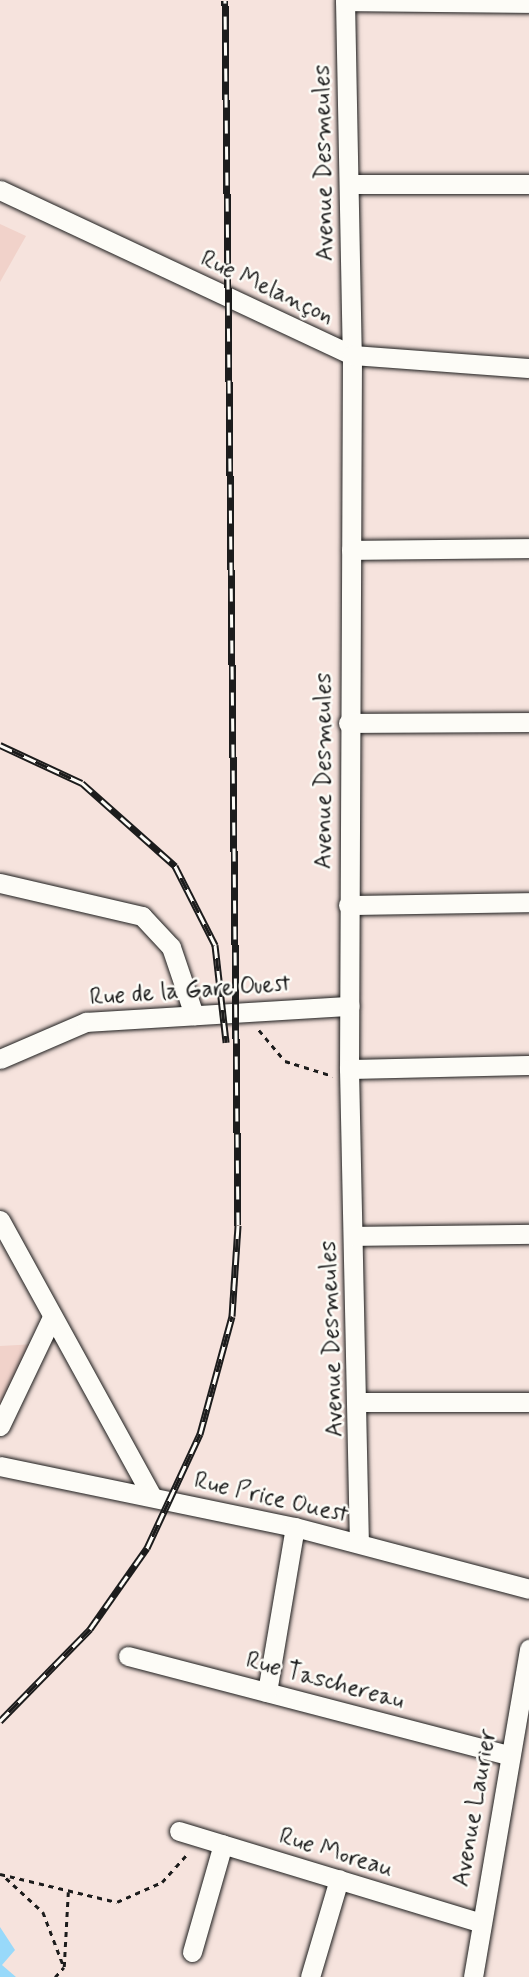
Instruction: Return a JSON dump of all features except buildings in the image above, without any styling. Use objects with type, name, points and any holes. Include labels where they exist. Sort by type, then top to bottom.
[{"type":"street","points":[[345,0],[529,3]]},
{"type":"street","name":"Avenue Desmeules","points":[[345,0],[351,184],[352,355],[348,723],[349,1075],[360,1402],[359,1543]]},
{"type":"street","points":[[351,184],[529,184]]},
{"type":"street","name":"Rue Melançon","points":[[0,190],[352,355],[529,368]]},
{"type":"street","points":[[351,550],[529,548]]},
{"type":"street","points":[[348,723],[529,722]]},
{"type":"street","points":[[0,883],[142,916],[171,947],[194,1015]]},
{"type":"street","points":[[348,905],[529,902]]},
{"type":"street","name":"Rue de la Gare Ouest","points":[[0,1059],[86,1022],[243,1009],[350,1006]]},
{"type":"street","points":[[349,1075],[529,1065]]},
{"type":"street","points":[[0,1220],[151,1495]]},
{"type":"street","points":[[354,1236],[529,1234]]},
{"type":"street","points":[[0,1426],[52,1317]]},
{"type":"street","points":[[360,1402],[529,1402]]},
{"type":"street","name":"Rue Price Ouest","points":[[0,1466],[151,1495],[295,1527],[529,1589]]},
{"type":"street","points":[[267,1692],[295,1527]]},
{"type":"street","name":"Avenue Laurier","points":[[473,1977],[479,1922],[529,1649]]},
{"type":"street","name":"Rue Taschereau","points":[[128,1656],[509,1755]]},
{"type":"street","name":"Rue Moreau","points":[[179,1831],[479,1922]]},
{"type":"street","points":[[191,1952],[223,1844]]},
{"type":"street","points":[[310,1977],[339,1879]]},
{"type":"path","points":[[243,1009],[285,1061],[349,1075]]},
{"type":"path","points":[[2,1875],[117,1902],[162,1882],[203,1838]]},
{"type":"path","points":[[2,1875],[43,1912],[64,1967]]},
{"type":"path","points":[[55,1977],[64,1967],[68,1892]]},
{"type":"shaded area","points":[[0,224],[26,236],[0,282]]},
{"type":"shaded area","points":[[36,1344],[0,1414],[0,1346]]},
{"type":"water","points":[[0,1927],[15,1950],[2,1965],[16,1977],[0,1977]]},
{"type":"railway","points":[[0,1721],[90,1629],[147,1548],[200,1434],[232,1316],[238,1225],[225,0]]},
{"type":"railway","points":[[0,745],[82,783],[175,866],[215,945],[226,1042]]}]
